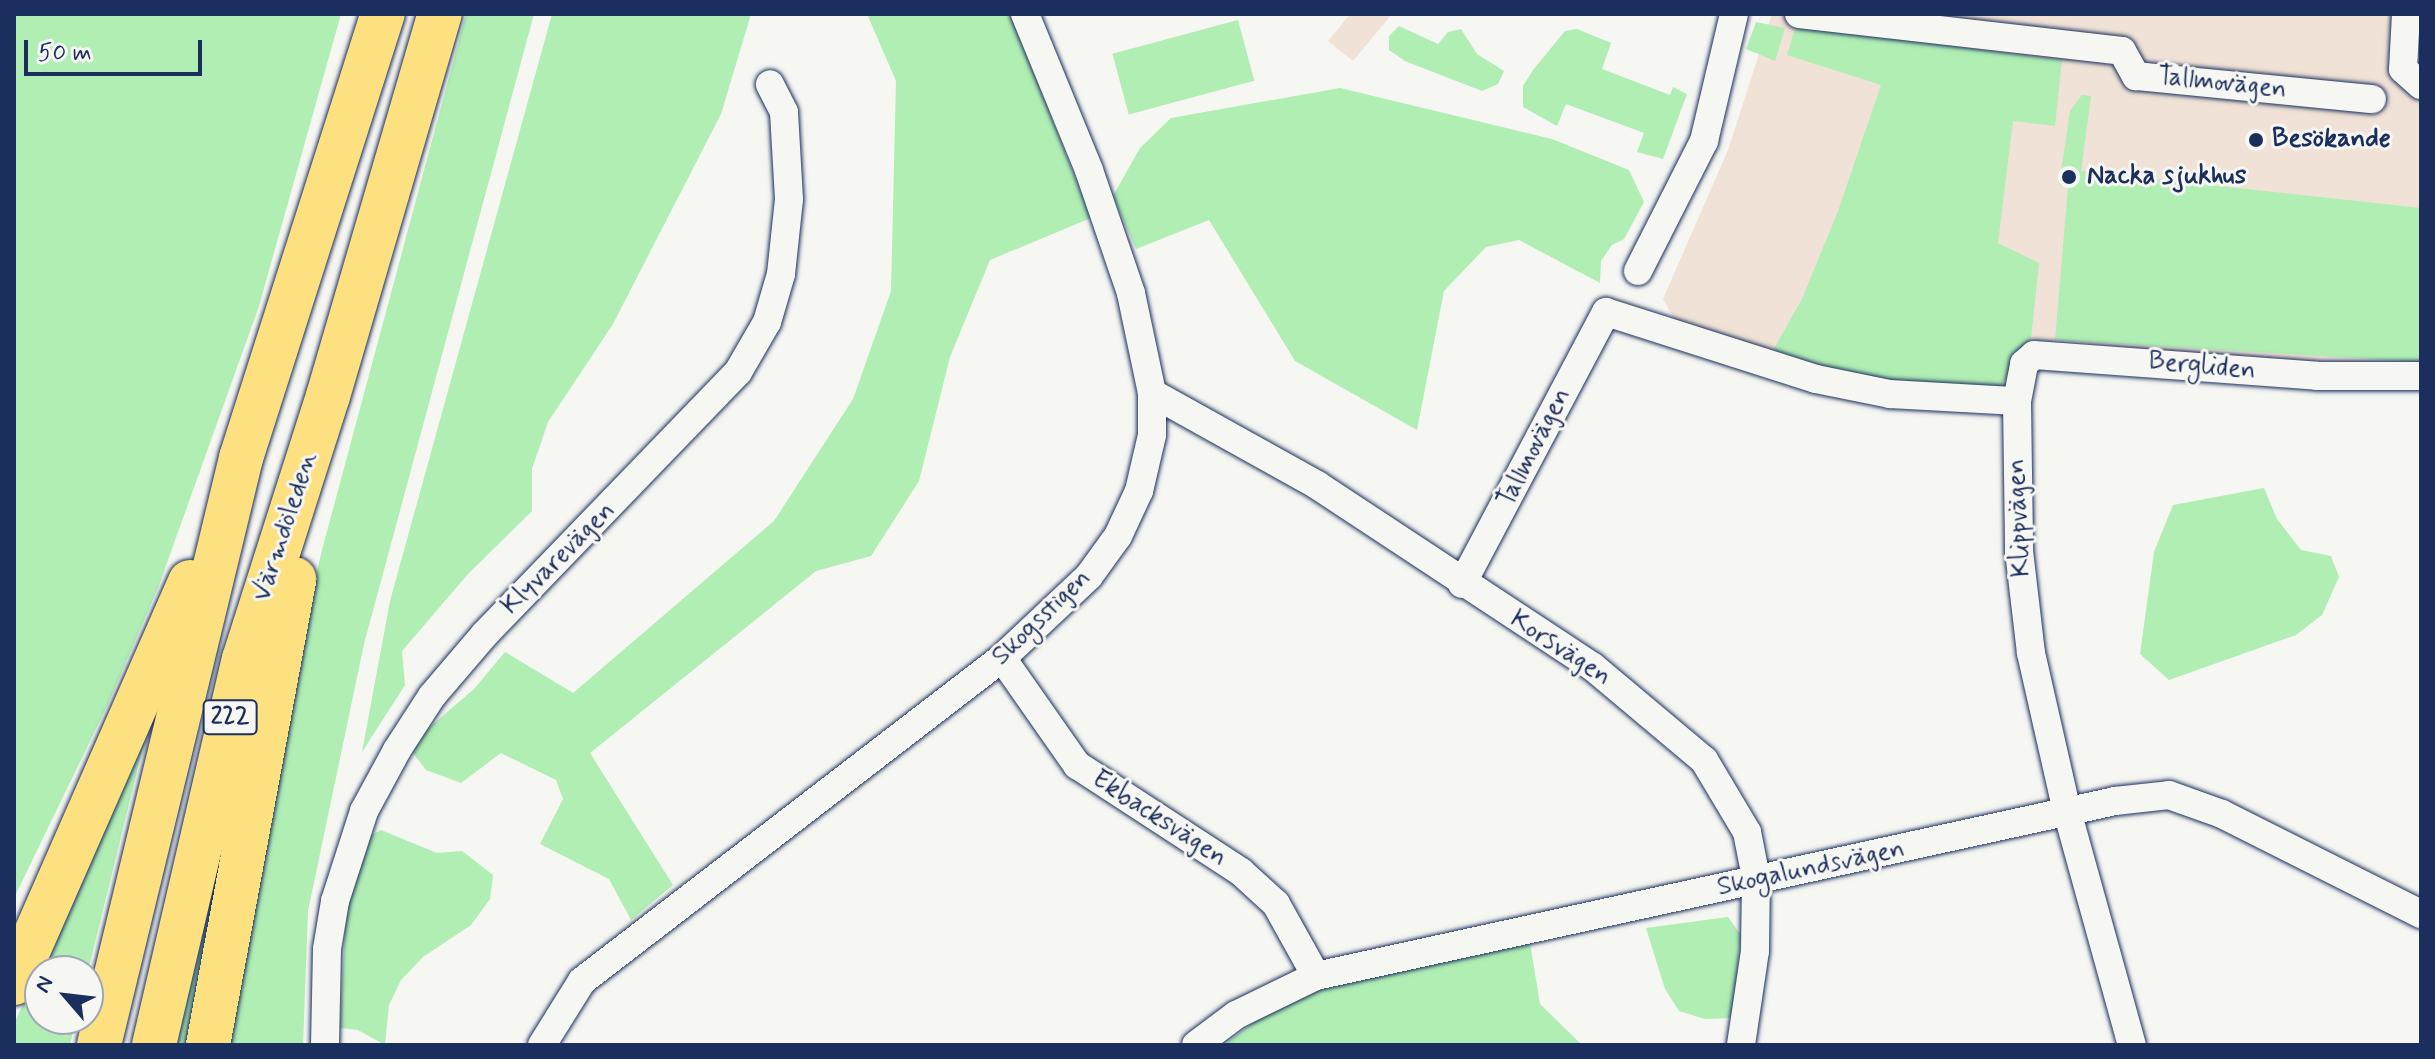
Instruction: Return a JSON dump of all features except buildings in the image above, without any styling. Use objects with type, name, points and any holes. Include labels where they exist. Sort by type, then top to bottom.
[{"type":"highway","name":"Värmdöleden","points":[[99,1045],[241,458],[383,14]]},
{"type":"highway","name":"Värmdöleden","points":[[154,1045],[244,659],[328,396],[440,14]]},
{"type":"highway","points":[[208,1045],[328,396]]},
{"type":"highway","points":[[14,983],[98,800],[241,458]]},
{"type":"street","name":"Skogsstigen","points":[[542,1045],[582,981],[1002,658],[1089,576],[1118,536],[1139,491],[1152,435],[1152,393],[1121,264],[1025,14]]},
{"type":"street","points":[[1638,271],[1704,141],[1734,14]]},
{"type":"street","name":"Tallmovägen","points":[[1799,14],[2122,51],[2136,76],[2372,99]]},
{"type":"street","points":[[2406,14],[2403,69],[2421,85]]},
{"type":"street","name":"Klyvarevägen","points":[[325,1045],[327,949],[335,901],[364,811],[397,750],[432,696],[485,634],[738,372],[767,322],[781,274],[789,199],[784,112],[770,84]]},
{"type":"street","name":"Tallmovägen","points":[[1462,584],[1606,312],[1816,379],[1890,394],[2017,401]]},
{"type":"street","name":"Bergliden","points":[[2017,401],[2024,364],[2034,355],[2317,376],[2421,376]]},
{"type":"street","name":"Korsvägen","points":[[1152,393],[1317,485],[1462,584],[1593,667],[1704,760],[1747,832],[1756,878],[1755,951],[1741,1045]]},
{"type":"street","name":"Klippvägen","points":[[2017,401],[2019,551],[2031,653],[2067,811],[2132,1045]]},
{"type":"street","name":"Ekbacksvägen","points":[[1002,658],[1077,765],[1241,872],[1276,904],[1316,976]]},
{"type":"street","name":"Skogalundsvägen","points":[[1196,1045],[1236,1015],[1316,976],[2067,811],[2169,795],[2273,837],[2421,914]]},
{"type":"shaded area","points":[[1350,14],[1392,14],[1353,61],[1328,41]]},
{"type":"shaded area","name":"Nacka sjukhus","points":[[1772,14],[2421,14],[2421,363],[2255,360],[2055,340],[2022,357],[2000,388],[1836,375],[1674,319],[1663,299],[1728,150]]},
{"type":"green space","points":[[14,14],[341,14],[259,306],[158,588],[108,704],[14,898]]},
{"type":"green space","points":[[466,14],[534,14],[364,644],[308,911],[303,1045],[224,1045],[291,684],[322,550]]},
{"type":"green space","points":[[552,14],[751,14],[721,114],[613,324],[548,422],[532,469],[532,511],[468,574],[402,651],[405,685],[362,752],[390,601]]},
{"type":"green space","points":[[867,14],[1011,14],[1091,218],[990,260],[950,357],[919,481],[871,556],[816,571],[590,753],[673,885],[631,920],[609,879],[540,844],[563,799],[556,780],[501,753],[461,783],[426,770],[412,752],[417,738],[474,689],[505,652],[573,693],[774,521],[853,399],[891,291],[896,81]]},
{"type":"green space","points":[[1238,20],[1254,81],[1129,114],[1112,54]]},
{"type":"green space","points":[[1756,22],[1785,28],[1775,61],[1746,49]]},
{"type":"green space","points":[[1399,26],[1438,44],[1448,32],[1461,29],[1477,54],[1504,71],[1498,84],[1482,91],[1405,61],[1389,50],[1389,36]]},
{"type":"green space","points":[[1796,26],[2062,60],[2055,126],[2013,121],[1998,243],[2039,263],[2031,339],[2000,388],[1958,392],[1768,359],[1802,299],[1838,211],[1881,85],[1787,55]]},
{"type":"green space","points":[[1577,29],[1611,43],[1602,69],[1670,95],[1673,87],[1687,94],[1663,159],[1637,152],[1644,133],[1566,104],[1557,126],[1523,107],[1523,86],[1533,70],[1565,31]]},
{"type":"green space","points":[[1340,88],[1552,139],[1629,170],[1644,202],[1624,239],[1612,245],[1601,261],[1600,283],[1519,240],[1486,247],[1444,291],[1417,430],[1295,361],[1209,220],[1136,249],[1113,196],[1140,148],[1171,118]]},
{"type":"green space","points":[[2082,95],[2091,96],[2081,171],[2421,208],[2421,362],[2055,340],[2068,187],[2059,185],[2070,111]]},
{"type":"green space","points":[[2264,488],[2277,519],[2301,550],[2331,556],[2339,577],[2322,615],[2296,635],[2169,680],[2140,654],[2154,552],[2173,505]]},
{"type":"green space","points":[[146,735],[92,955],[46,955]]},
{"type":"green space","points":[[381,830],[437,853],[462,851],[493,875],[490,899],[471,925],[423,957],[401,980],[389,1005],[385,1045],[358,1030],[340,1028],[346,910],[368,837]]},
{"type":"green space","points":[[226,848],[189,1045],[173,1045],[177,1028]]},
{"type":"green space","points":[[1728,917],[1741,935],[1732,1018],[1705,1019],[1679,1011],[1665,989],[1646,928]]},
{"type":"green space","points":[[1530,943],[1540,1004],[1582,1045],[1224,1045],[1280,1002],[1342,983]]},
{"type":"green space","points":[[24,1002],[24,1035],[72,1035],[70,1045],[14,1045],[14,1024]]},
{"type":"place","name":"Besökande","points":[[2256,140]]},
{"type":"place","name":"Nacka sjukhus","points":[[2069,177]]}]
